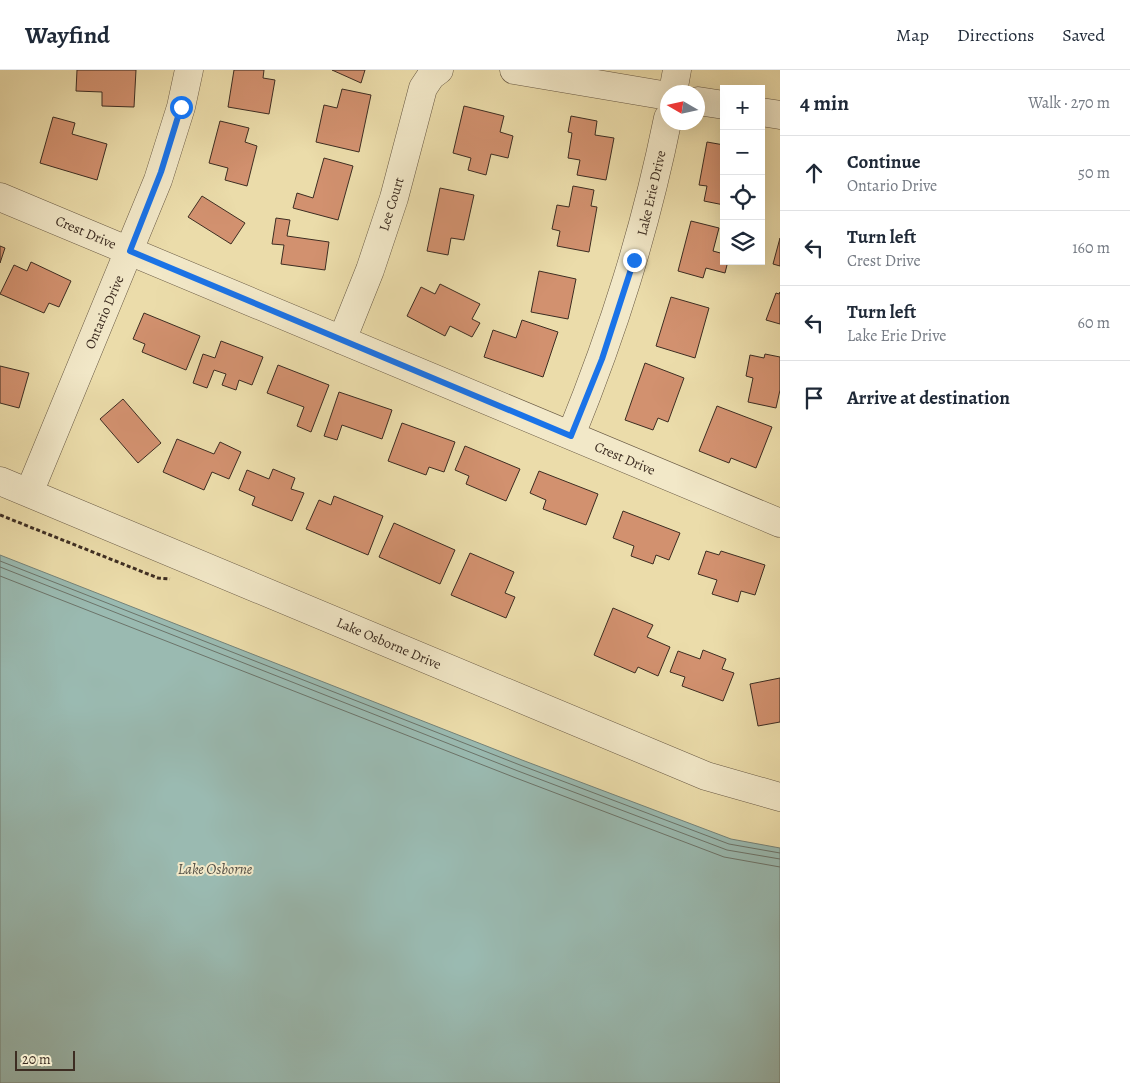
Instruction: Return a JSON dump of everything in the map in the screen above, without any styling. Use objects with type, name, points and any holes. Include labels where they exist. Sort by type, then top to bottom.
[{"type":"street","name":"Ontario Drive","points":[[29,493],[161,172],[181,107],[189,70]]},
{"type":"street","name":"Lee Court","points":[[342,340],[370,270],[391,207],[423,88],[431,76],[439,70]]},
{"type":"street","points":[[514,70],[660,95]]},
{"type":"street","points":[[674,85],[677,70]]},
{"type":"street","points":[[705,102],[720,104]]},
{"type":"street","points":[[765,113],[780,115]]},
{"type":"street","name":"Lake Erie Drive","points":[[571,436],[602,359],[634,260],[655,181],[666,130]]},
{"type":"street","name":"Crest Drive","points":[[0,196],[780,523]]},
{"type":"street","name":"Lake Osborne Drive","points":[[0,481],[706,776],[780,797]]},
{"type":"water","name":"Lake Osborne","points":[[0,555],[522,760],[731,839],[780,848],[780,1083],[0,1083]]},
{"type":"building","points":[[77,70],[136,70],[134,107],[102,106],[102,92],[76,91]]},
{"type":"building","points":[[234,70],[264,70],[263,78],[275,80],[269,114],[228,107]]},
{"type":"building","points":[[332,70],[365,70],[361,83]]},
{"type":"building","points":[[342,89],[371,95],[359,152],[316,142],[324,105],[337,108]]},
{"type":"building","points":[[464,106],[504,116],[500,132],[513,136],[508,158],[491,154],[486,175],[468,170],[471,158],[453,153]]},
{"type":"building","points":[[571,116],[597,121],[595,135],[614,138],[606,180],[577,175],[580,160],[568,158],[572,133],[568,132]]},
{"type":"building","points":[[53,117],[75,123],[72,134],[107,144],[97,180],[40,163]]},
{"type":"building","points":[[220,121],[249,128],[245,142],[257,146],[247,186],[225,180],[228,168],[209,163]]},
{"type":"building","points":[[707,142],[720,144],[720,204],[704,201],[707,186],[699,185]]},
{"type":"building","points":[[324,158],[353,166],[338,220],[293,208],[297,193],[313,198]]},
{"type":"building","points":[[573,186],[594,190],[591,206],[597,207],[589,252],[557,246],[560,231],[552,229],[557,205],[569,207]]},
{"type":"building","points":[[440,188],[474,195],[464,240],[451,238],[448,255],[427,251]]},
{"type":"building","points":[[202,196],[245,223],[231,244],[188,217]]},
{"type":"building","points":[[276,218],[290,220],[287,236],[329,242],[325,270],[281,264],[284,245],[272,244]]},
{"type":"building","points":[[691,221],[719,228],[713,251],[720,253],[720,265],[727,265],[725,273],[706,268],[703,278],[678,271]]},
{"type":"building","points":[[780,238],[780,266],[773,264]]},
{"type":"building","points":[[0,246],[5,248],[0,263]]},
{"type":"building","points":[[31,262],[71,281],[59,307],[49,303],[44,313],[0,294],[14,265],[27,271]]},
{"type":"building","points":[[539,271],[576,279],[568,319],[531,312]]},
{"type":"building","points":[[440,284],[480,304],[472,319],[480,323],[472,337],[450,326],[445,336],[407,316],[421,287],[435,294]]},
{"type":"building","points":[[780,292],[780,324],[766,320],[776,293],[779,294]]},
{"type":"building","points":[[671,297],[709,308],[695,358],[656,346]]},
{"type":"building","points":[[144,313],[200,336],[186,370],[142,352],[145,344],[133,339]]},
{"type":"building","points":[[522,320],[558,332],[543,377],[484,357],[493,330],[516,338]]},
{"type":"building","points":[[221,341],[263,357],[252,385],[239,380],[236,390],[222,385],[226,374],[214,370],[207,388],[193,383],[203,354],[215,358]]},
{"type":"building","points":[[765,354],[780,357],[780,390],[776,408],[748,402],[753,378],[746,376],[750,355],[764,358]]},
{"type":"building","points":[[645,363],[684,378],[668,422],[658,418],[653,430],[625,420]]},
{"type":"building","points":[[278,365],[329,385],[311,432],[297,426],[304,407],[267,393]]},
{"type":"building","points":[[0,366],[29,373],[19,408],[0,403]]},
{"type":"building","points":[[339,392],[392,410],[382,439],[342,425],[337,440],[324,436]]},
{"type":"building","points":[[123,399],[161,443],[138,463],[100,419]]},
{"type":"building","points":[[717,406],[772,427],[756,468],[731,458],[729,463],[699,451]]},
{"type":"building","points":[[402,423],[455,442],[444,472],[429,467],[426,475],[388,461]]},
{"type":"building","points":[[177,439],[214,454],[220,442],[241,452],[229,479],[212,472],[204,490],[163,472]]},
{"type":"building","points":[[465,446],[520,469],[506,501],[466,484],[469,476],[455,470]]},
{"type":"building","points":[[273,469],[295,478],[291,489],[304,493],[292,521],[252,505],[255,497],[239,490],[247,470],[269,479]]},
{"type":"building","points":[[539,471],[598,494],[586,525],[543,509],[546,500],[530,493]]},
{"type":"building","points":[[334,496],[383,516],[368,555],[306,529],[319,500],[331,505]]},
{"type":"building","points":[[623,511],[680,533],[669,560],[656,555],[653,564],[631,556],[634,546],[613,538]]},
{"type":"building","points":[[394,523],[455,550],[440,584],[379,557]]},
{"type":"building","points":[[706,551],[719,555],[721,551],[765,565],[755,595],[741,591],[738,602],[712,594],[717,580],[698,574]]},
{"type":"building","points":[[470,553],[514,572],[505,593],[515,597],[506,618],[451,595]]},
{"type":"building","points":[[613,608],[653,625],[647,637],[670,647],[658,676],[638,667],[635,673],[594,655]]},
{"type":"building","points":[[703,650],[726,659],[722,669],[734,673],[723,701],[682,686],[685,677],[670,672],[678,651],[700,659]]},
{"type":"building","points":[[780,678],[780,722],[758,726],[750,684]]},
{"type":"route","points":[[181,107],[161,172],[130,251],[571,436],[602,359],[634,260]]}]
